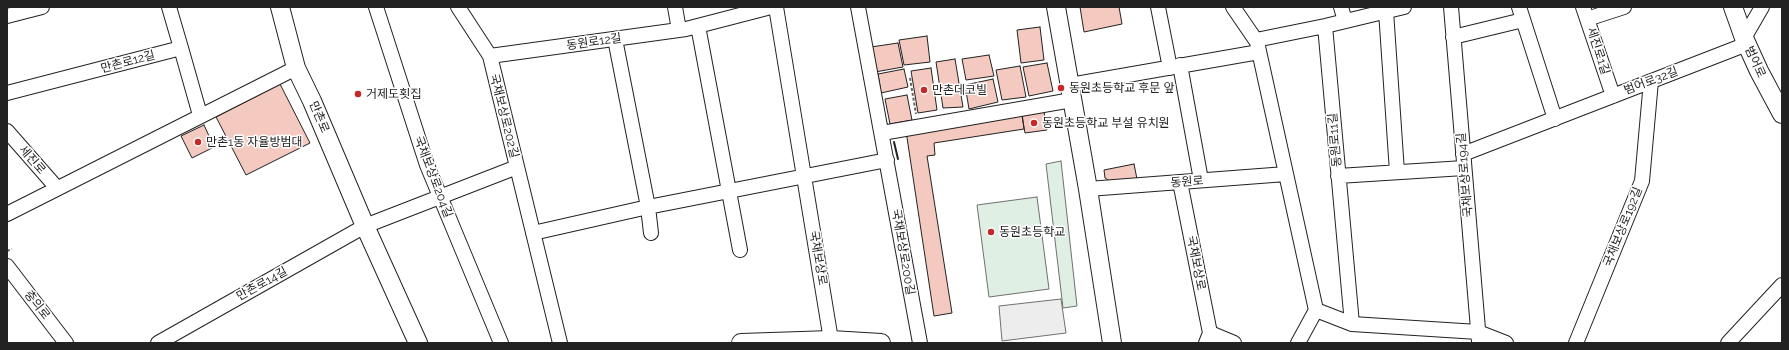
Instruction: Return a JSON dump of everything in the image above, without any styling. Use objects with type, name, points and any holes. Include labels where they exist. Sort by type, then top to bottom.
[{"type":"main road","name":"만촌로","points":[[280,7],[296,68],[312,101],[365,226],[418,343]]},
{"type":"main road","points":[[1056,7],[1088,189],[1110,339]]},
{"type":"main road","name":"범어로","points":[[1733,7],[1759,71],[1782,114]]},
{"type":"main road","points":[[741,343],[831,340],[881,343]]},
{"type":"street","points":[[7,16],[42,7]]},
{"type":"street","points":[[169,7],[200,115]]},
{"type":"street","name":"국채보상로204길","points":[[376,7],[427,165],[439,197],[501,343]]},
{"type":"street","name":"국채보상로202길","points":[[458,7],[490,56],[560,343]]},
{"type":"street","points":[[675,7],[679,30]]},
{"type":"street","name":"동원로12길","points":[[490,56],[679,30],[771,7]]},
{"type":"street","points":[[776,7],[804,176]]},
{"type":"street","name":"국채보상로200길","points":[[858,7],[920,343]]},
{"type":"street","points":[[1158,7],[1175,66],[1201,180]]},
{"type":"street","points":[[1233,7],[1257,46],[1316,310],[1298,343]]},
{"type":"street","points":[[1341,7],[1344,21]]},
{"type":"street","points":[[882,133],[919,127],[1071,93],[1257,46],[1344,21],[1404,7]]},
{"type":"street","name":"국채보상로194길","points":[[1451,7],[1478,338]]},
{"type":"street","points":[[1585,13],[1624,7]]},
{"type":"street","points":[[1746,41],[1762,7]]},
{"type":"street","points":[[1386,11],[1397,172]]},
{"type":"street","points":[[1453,37],[1522,11],[1555,118]]},
{"type":"street","name":"세진로1길","points":[[1585,13],[1613,96]]},
{"type":"street","points":[[698,26],[740,250]]},
{"type":"street","name":"동원로11길","points":[[1325,26],[1352,324]]},
{"type":"street","points":[[615,39],[648,207],[651,233]]},
{"type":"street","name":"범어로32길","points":[[1338,176],[1397,172],[1464,161],[1555,118],[1652,81],[1746,41]]},
{"type":"street","name":"만촌로12길","points":[[7,94],[181,48]]},
{"type":"street","points":[[7,214],[200,115],[296,68]]},
{"type":"street","name":"국채보상로192길","points":[[1576,343],[1642,182],[1652,81]]},
{"type":"street","name":"세진로","points":[[7,131],[57,188]]},
{"type":"street","points":[[533,233],[648,207],[887,160]]},
{"type":"street","points":[[365,226],[517,167]]},
{"type":"street","name":"동원로","points":[[1088,189],[1286,174]]},
{"type":"street","name":"국채보상로","points":[[804,176],[831,340]]},
{"type":"street","name":"국채보상로","points":[[1180,182],[1208,338]]},
{"type":"street","name":"만촌로14길","points":[[158,343],[365,226]]},
{"type":"street","name":"충의로","points":[[7,266],[66,343]]},
{"type":"street","points":[[1728,343],[1782,285]]},
{"type":"street","points":[[1316,310],[1352,324],[1478,338],[1506,343]]},
{"type":"street","points":[[1208,338],[1234,343]]},
{"type":"path","points":[[910,78],[919,127]]},
{"type":"path","points":[[7,252],[12,248]]},
{"type":"green space","points":[[1061,161],[1077,306],[1063,308],[1046,164]]},
{"type":"green space","points":[[1037,197],[1049,289],[989,297],[977,205]]},
{"type":"shaded area","points":[[1061,299],[1066,333],[1002,341],[999,306]]},
{"type":"building","points":[[1080,7],[1119,7],[1122,24],[1084,32]]},
{"type":"building","points":[[1040,27],[1044,60],[1021,63],[1017,30]]},
{"type":"building","points":[[927,36],[930,62],[904,65],[899,40]]},
{"type":"building","points":[[898,43],[903,67],[875,72],[871,47]]},
{"type":"building","points":[[989,55],[994,76],[966,80],[962,59]]},
{"type":"building","points":[[955,59],[963,107],[943,108],[936,62]]},
{"type":"building","points":[[1047,63],[1053,91],[1029,96],[1023,67]]},
{"type":"building","points":[[1020,66],[1026,97],[1002,100],[996,70]]},
{"type":"building","name":"만촌데코빌","points":[[931,68],[937,110],[918,113],[911,71]]},
{"type":"building","points":[[904,69],[908,87],[881,93],[878,74]]},
{"type":"building","points":[[993,79],[998,102],[969,109],[965,85]]},
{"type":"building","points":[[280,84],[310,143],[246,175],[216,117]]},
{"type":"building","points":[[907,95],[912,120],[890,124],[885,99]]},
{"type":"building","name":"동원초등학교 부설 유치원","points":[[1044,112],[1047,130],[1025,133],[1022,116]]},
{"type":"building","points":[[1022,113],[1024,129],[934,143],[935,155],[927,156],[952,313],[934,316],[906,131]]},
{"type":"building","name":"만촌1동 자율방범대","points":[[204,125],[214,147],[192,158],[181,136]]},
{"type":"building","points":[[1134,164],[1137,179],[1114,184],[1105,178],[1104,170]]},
{"type":"wall","points":[[894,142],[898,159]]},
{"type":"place","name":"동원초등학교 후문 앞","points":[[1061,88]]},
{"type":"place","name":"만촌데코빌","points":[[924,90]]},
{"type":"place","name":"거제도횟집","points":[[358,94]]},
{"type":"place","name":"동원초등학교 부설 유치원","points":[[1034,123]]},
{"type":"place","name":"만촌1동 자율방범대","points":[[198,142]]},
{"type":"place","name":"동원초등학교","points":[[991,232]]}]
